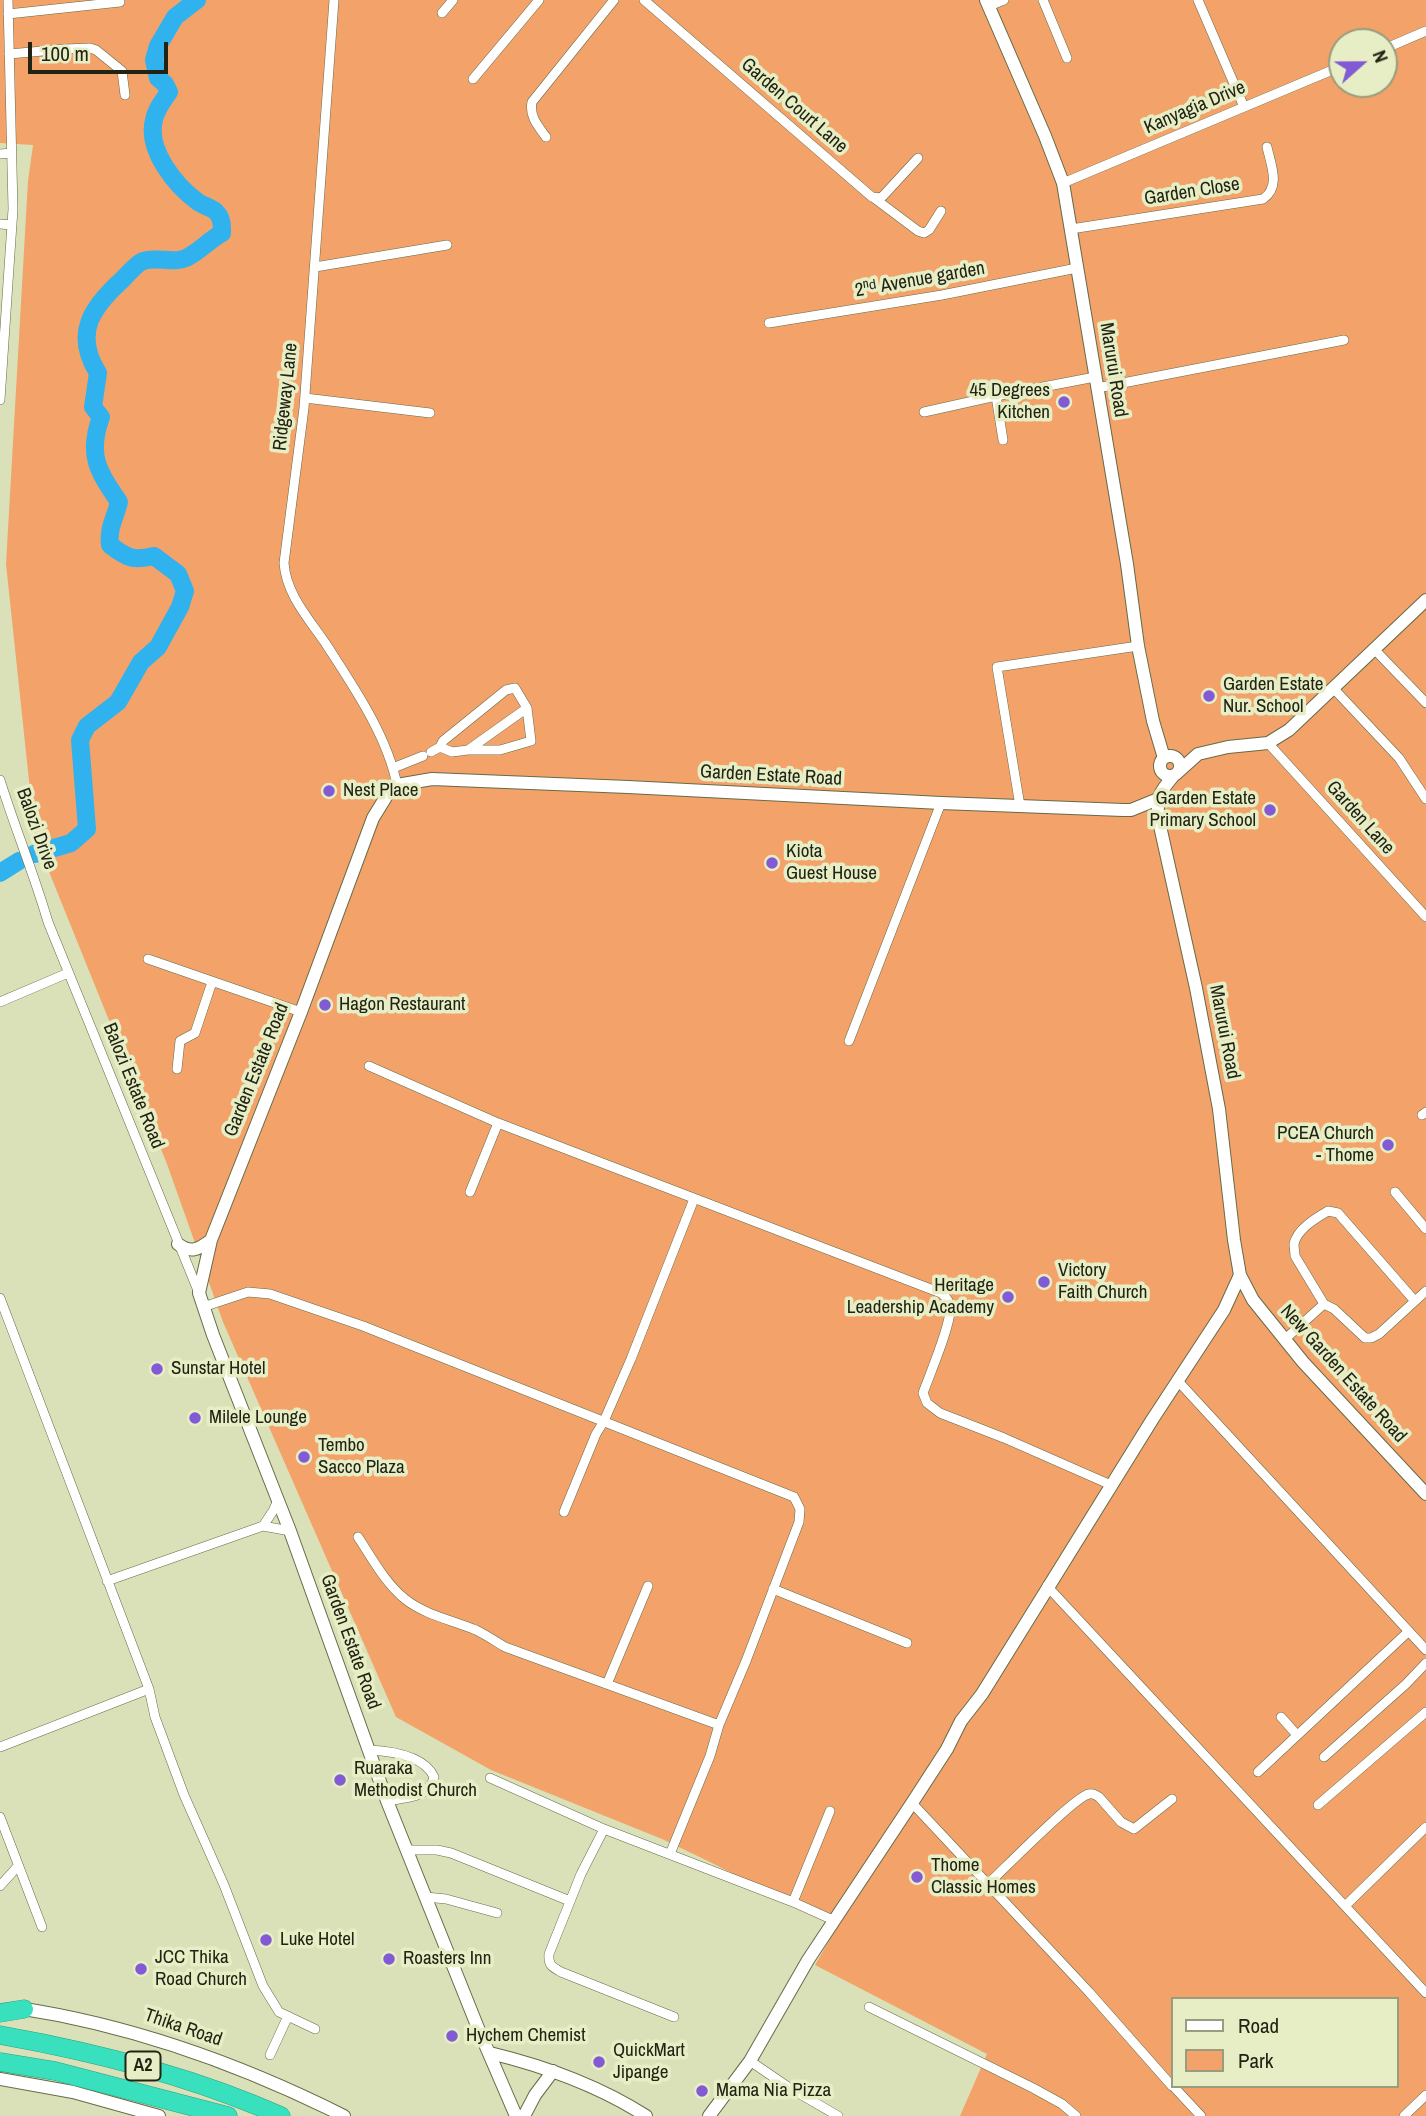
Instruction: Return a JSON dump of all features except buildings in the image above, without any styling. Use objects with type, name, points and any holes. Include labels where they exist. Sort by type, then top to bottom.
[{"type":"highway","points":[[0,2013],[24,2010]]},
{"type":"highway","name":"A2","points":[[0,2035],[141,2066],[232,2096],[281,2116]]},
{"type":"highway","name":"A2","points":[[0,2062],[55,2071],[228,2116]]},
{"type":"street","points":[[0,400],[4,284],[12,225],[13,188],[8,0]]},
{"type":"street","name":"Ridgeway Lane","points":[[334,0],[305,398],[284,563],[293,595],[374,724],[387,750],[397,785]]},
{"type":"street","points":[[442,13],[453,0]]},
{"type":"street","points":[[473,79],[538,0]]},
{"type":"street","points":[[546,137],[530,110],[532,102],[614,0]]},
{"type":"street","name":"Garden Court Lane","points":[[644,0],[874,198],[918,231],[924,233],[929,230],[941,211]]},
{"type":"street","points":[[987,3],[1004,0]]},
{"type":"street","points":[[1043,0],[1068,58]]},
{"type":"street","points":[[1198,0],[1244,107]]},
{"type":"street","points":[[8,13],[120,2]]},
{"type":"street","name":"Marurui Road","points":[[987,3],[1063,183],[1127,564],[1138,646],[1153,721],[1165,761],[1158,817],[1196,988],[1219,1109],[1240,1275]]},
{"type":"street","points":[[1398,43],[1426,31]]},
{"type":"street","points":[[9,54],[65,48],[96,50],[122,71],[125,95]]},
{"type":"street","name":"Kanyagia Drive","points":[[1063,183],[1328,72]]},
{"type":"street","name":"Garden Close","points":[[1071,229],[1263,199],[1270,193],[1274,181],[1268,147]]},
{"type":"street","points":[[0,154],[11,153]]},
{"type":"street","points":[[874,198],[883,197],[918,158]]},
{"type":"street","points":[[0,224],[12,225]]},
{"type":"street","points":[[315,267],[447,245]]},
{"type":"street","name":"2ⁿᵈ Avenue garden","points":[[769,323],[942,295],[1077,268]]},
{"type":"street","points":[[924,412],[996,396],[1345,340]]},
{"type":"street","points":[[996,396],[1003,440]]},
{"type":"street","points":[[305,398],[430,413]]},
{"type":"street","name":"Garden Estate Road","points":[[516,2116],[387,1801],[290,1531],[198,1293],[211,1240],[301,1013],[373,818],[389,792],[397,785],[423,780],[454,779],[1131,810],[1159,795],[1176,774],[1198,754],[1228,747],[1268,743],[1296,724],[1426,600]]},
{"type":"street","points":[[1020,806],[997,667],[1138,646]]},
{"type":"street","points":[[1375,650],[1426,704]]},
{"type":"street","points":[[393,768],[431,752],[506,690],[515,688],[527,708],[531,741],[500,751],[431,752]]},
{"type":"street","points":[[1334,689],[1399,758],[1426,799]]},
{"type":"street","points":[[468,750],[527,708]]},
{"type":"street","name":"Garden Lane","points":[[1268,743],[1426,917]]},
{"type":"street","points":[[1176,774],[1165,775],[1165,761],[1198,754]]},
{"type":"street","name":"Balozi Drive","points":[[0,780],[39,890]]},
{"type":"street","points":[[849,1041],[941,803]]},
{"type":"street","points":[[1131,810],[1158,817]]},
{"type":"street","name":"Balozi Estate Road","points":[[39,890],[68,973],[198,1293]]},
{"type":"street","points":[[148,959],[301,1013]]},
{"type":"street","points":[[0,1002],[68,973]]},
{"type":"street","points":[[177,1069],[180,1041],[195,1033],[212,982]]},
{"type":"street","points":[[369,1066],[498,1123],[941,1293],[948,1301],[950,1311],[923,1393],[927,1403],[940,1413],[1111,1485]]},
{"type":"street","points":[[470,1192],[498,1123]]},
{"type":"street","points":[[1395,1192],[1426,1229]]},
{"type":"street","points":[[564,1512],[631,1359],[694,1199]]},
{"type":"street","points":[[1415,1300],[1338,1213],[1328,1211],[1309,1223],[1296,1240],[1295,1256],[1324,1304],[1334,1309],[1365,1338],[1379,1334],[1426,1291]]},
{"type":"street","points":[[178,1244],[189,1251],[196,1250],[211,1240]]},
{"type":"street","points":[[709,2116],[750,2061],[833,1920],[947,1749],[961,1721],[982,1693],[1177,1380],[1224,1310],[1240,1275]]},
{"type":"street","name":"New Garden Estate Road","points":[[1240,1275],[1253,1300],[1284,1340],[1329,1392],[1426,1493]]},
{"type":"street","points":[[203,1307],[248,1292],[270,1294],[363,1326],[794,1497],[801,1515],[670,1854]]},
{"type":"street","points":[[0,1298],[149,1689],[155,1717],[184,1795],[224,1885],[258,1974],[279,2012],[315,2029]]},
{"type":"street","points":[[1224,1310],[1253,1300]]},
{"type":"street","points":[[1284,1340],[1324,1304]]},
{"type":"street","points":[[1177,1380],[1426,1650]]},
{"type":"street","points":[[262,1526],[278,1500]]},
{"type":"street","points":[[107,1581],[262,1526],[290,1531]]},
{"type":"street","points":[[358,1537],[383,1575],[403,1598],[434,1615],[478,1631],[505,1647],[719,1725]]},
{"type":"street","points":[[607,1684],[648,1586]]},
{"type":"street","points":[[1047,1586],[1426,1993]]},
{"type":"street","points":[[773,1589],[907,1643]]},
{"type":"street","points":[[1258,1772],[1409,1631]]},
{"type":"street","points":[[1324,1757],[1426,1664]]},
{"type":"street","points":[[0,1747],[149,1689]]},
{"type":"street","points":[[1318,1805],[1426,1712]]},
{"type":"street","points":[[1281,1717],[1297,1735]]},
{"type":"street","points":[[369,1750],[395,1751],[428,1768],[434,1777],[430,1788],[422,1793],[387,1801]]},
{"type":"street","points":[[490,1778],[604,1829],[833,1920]]},
{"type":"street","points":[[988,1884],[1086,1795],[1095,1794],[1121,1822],[1133,1829],[1172,1799]]},
{"type":"street","points":[[912,1803],[1170,2083]]},
{"type":"street","points":[[793,1902],[830,1811]]},
{"type":"street","points":[[0,1818],[42,1927]]},
{"type":"street","points":[[1345,1906],[1426,1827]]},
{"type":"street","points":[[604,1829],[570,1901],[549,1954],[549,1962],[552,1967],[674,2017]]},
{"type":"street","points":[[407,1850],[444,1851],[570,1901]]},
{"type":"street","points":[[0,1886],[18,1866]]},
{"type":"street","points":[[426,1897],[446,1899],[497,1913]]},
{"type":"street","name":"Thika Road","points":[[0,2006],[129,2032],[214,2060],[283,2087],[344,2116]]},
{"type":"street","points":[[869,2007],[1041,2092],[1076,2116]]},
{"type":"street","points":[[270,2055],[288,2016]]},
{"type":"street","points":[[490,2053],[553,2071],[646,2116]]},
{"type":"street","points":[[750,2061],[838,2116]]},
{"type":"street","points":[[524,2116],[535,2095],[553,2071]]},
{"type":"street","points":[[0,2079],[73,2092],[159,2116]]},
{"type":"street","points":[[1175,2088],[1199,2116]]},
{"type":"street","points":[[1404,2116],[1426,2095]]},
{"type":"green space","points":[[0,0],[1426,0],[1426,2116],[960,2116],[987,2054],[815,1965],[837,1927],[662,1839],[491,1770],[396,1717],[223,1322],[167,1164],[35,837],[6,564],[28,181],[33,145],[0,143]]},
{"type":"waterway","points":[[34,854],[71,843],[87,829],[80,740],[87,726],[118,702],[141,662],[158,647],[180,607],[185,591],[178,574],[154,556],[131,557],[110,545],[111,528],[119,502],[100,472],[95,452],[101,417],[93,407],[98,373],[87,345],[87,333],[90,321],[102,300],[138,264],[154,259],[181,260],[222,233],[221,220],[217,213],[198,202],[181,187],[165,166],[154,143],[156,112],[169,92],[158,78],[154,60],[158,46],[175,17],[197,0]]},
{"type":"waterway","points":[[0,873],[19,861]]},
{"type":"place","name":"45 Degrees Kitchen","points":[[1064,402]]},
{"type":"place","name":"Garden Estate Nur. School","points":[[1209,696]]},
{"type":"place","name":"Nest Place","points":[[329,791]]},
{"type":"place","name":"Garden Estate Primary School","points":[[1270,810]]},
{"type":"place","name":"Kiota Guest House","points":[[772,863]]},
{"type":"place","name":"Hagon Restaurant","points":[[325,1005]]},
{"type":"place","name":"PCEA Church - Thome","points":[[1388,1145]]},
{"type":"place","name":"Victory Faith Church","points":[[1044,1282]]},
{"type":"place","name":"Heritage Leadership Academy","points":[[1008,1297]]},
{"type":"place","name":"Sunstar Hotel","points":[[157,1369]]},
{"type":"place","name":"Milele Lounge","points":[[195,1418]]},
{"type":"place","name":"Tembo Sacco Plaza","points":[[304,1457]]},
{"type":"place","name":"Ruaraka Methodist Church","points":[[340,1780]]},
{"type":"place","name":"Thome Classic Homes","points":[[917,1877]]},
{"type":"place","name":"Luke Hotel","points":[[266,1940]]},
{"type":"place","name":"Roasters Inn","points":[[389,1959]]},
{"type":"place","name":"JCC Thika Road Church","points":[[141,1969]]},
{"type":"place","name":"Hychem Chemist","points":[[452,2036]]},
{"type":"place","name":"QuickMart Jipange","points":[[599,2062]]},
{"type":"place","name":"Mama Nia Pizza","points":[[702,2091]]}]
